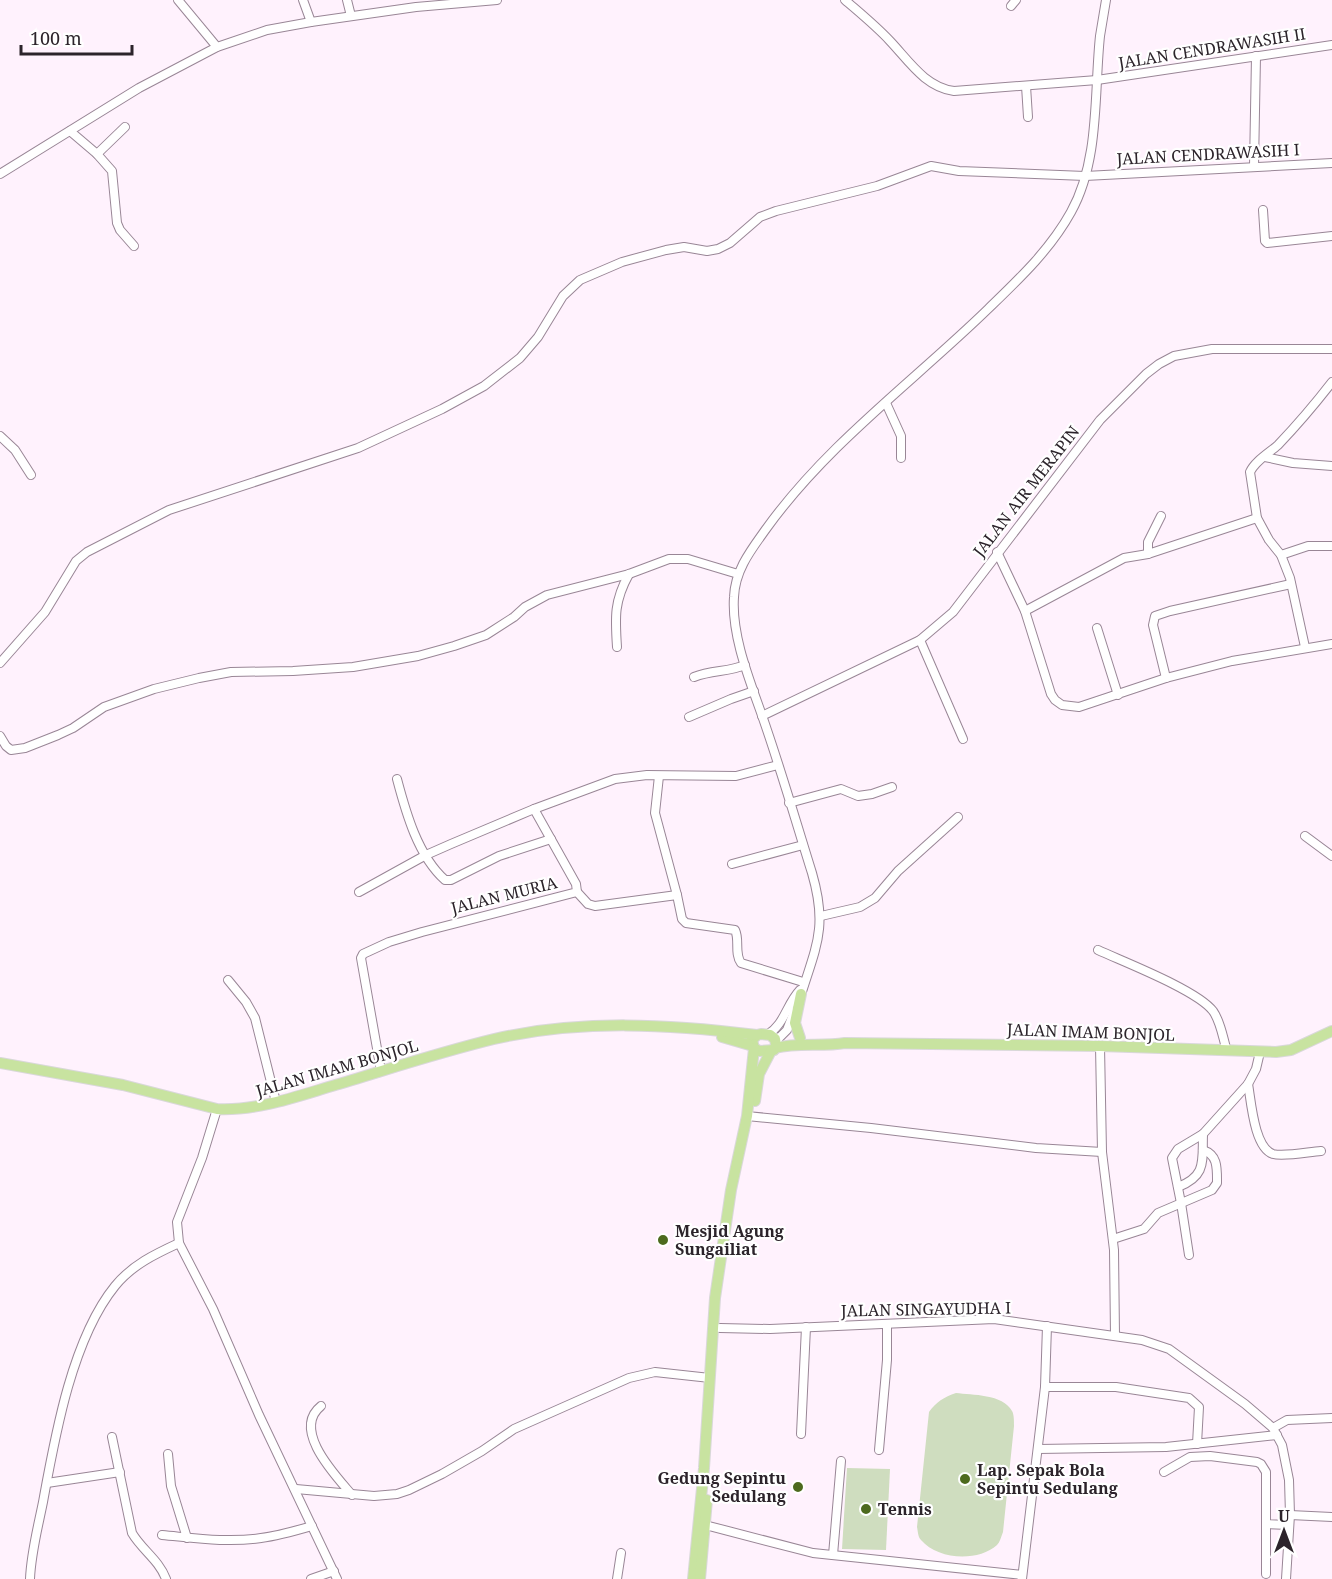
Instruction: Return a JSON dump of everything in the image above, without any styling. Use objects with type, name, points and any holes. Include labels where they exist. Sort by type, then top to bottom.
[{"type":"main road","points":[[800,1038],[795,1023],[802,988]]},
{"type":"main road","name":"JALAN IMAM BONJOL","points":[[0,1063],[123,1085],[217,1109],[243,1108],[276,1102],[496,1039],[603,1025],[684,1027],[788,1045],[846,1043],[1100,1046],[1260,1052],[1291,1050],[1332,1031]]},
{"type":"main road","name":"JALAN IMAM BONJOL","points":[[684,1027],[697,1032],[735,1039],[759,1051],[770,1042],[800,1038],[831,1039],[846,1043]]},
{"type":"main road","points":[[693,1579],[715,1298],[731,1190],[749,1117],[759,1074],[770,1042],[752,1040],[749,1117],[727,1252],[700,1579]]},
{"type":"street","points":[[178,0],[217,47]]},
{"type":"street","points":[[303,0],[311,22]]},
{"type":"street","points":[[346,0],[351,16]]},
{"type":"street","points":[[0,174],[139,88],[217,47],[267,30],[311,22],[416,7],[497,0]]},
{"type":"street","name":"JALAN CENDRAWASIH II","points":[[845,0],[889,40],[926,79],[939,88],[962,91],[1097,80],[1332,45]]},
{"type":"street","points":[[770,1042],[787,1030],[818,944],[821,916],[817,889],[745,665],[738,634],[734,598],[738,574],[753,546],[792,494],[835,449],[1030,269],[1073,210],[1085,176],[1092,145],[1100,35],[1106,0]]},
{"type":"street","points":[[1254,166],[1256,56]]},
{"type":"street","points":[[1026,86],[1028,117]]},
{"type":"street","points":[[97,154],[125,127]]},
{"type":"street","points":[[70,131],[97,154],[113,173],[117,223],[134,246]]},
{"type":"street","name":"JALAN CENDRAWASIH I","points":[[0,663],[45,612],[76,561],[83,554],[169,510],[358,448],[442,409],[484,386],[506,370],[529,348],[570,288],[597,272],[630,260],[679,248],[688,247],[707,251],[718,249],[766,214],[877,186],[928,166],[959,171],[1085,176],[1332,163]]},
{"type":"street","points":[[1263,210],[1267,243],[1332,237]]},
{"type":"street","name":"JALAN AIR MERAPIN","points":[[762,716],[920,640],[953,612],[1100,420],[1159,364],[1174,357],[1212,349],[1332,349]]},
{"type":"street","points":[[1305,647],[1291,584],[1281,555],[1269,540],[1257,518],[1250,472],[1332,382]]},
{"type":"street","points":[[885,403],[901,436],[901,458]]},
{"type":"street","points":[[0,436],[15,450],[31,475]]},
{"type":"street","points":[[1265,457],[1293,463],[1332,465]]},
{"type":"street","points":[[1148,554],[1148,542],[1161,516]]},
{"type":"street","points":[[1026,611],[1124,558],[1148,554],[1257,518]]},
{"type":"street","points":[[1281,555],[1308,546],[1332,546]]},
{"type":"street","points":[[997,552],[1026,611],[1047,682],[1055,700],[1062,705],[1079,707],[1166,678],[1232,661],[1332,644]]},
{"type":"street","points":[[0,736],[11,750],[25,748],[73,728],[104,707],[154,689],[213,675],[231,672],[329,669],[418,656],[486,635],[525,607],[547,595],[629,574],[675,558],[688,559],[738,574]]},
{"type":"street","points":[[617,647],[616,605],[629,574]]},
{"type":"street","points":[[1166,678],[1153,625],[1155,616],[1291,584]]},
{"type":"street","points":[[1097,628],[1118,695]]},
{"type":"street","points":[[920,640],[963,739]]},
{"type":"street","points":[[694,677],[708,671],[734,669],[745,665]]},
{"type":"street","points":[[689,717],[754,691]]},
{"type":"street","points":[[359,892],[426,855],[534,809],[615,779],[634,776],[736,776],[778,765]]},
{"type":"street","points":[[659,776],[655,813],[681,916],[686,923],[735,930],[737,956],[741,963],[802,988]]},
{"type":"street","points":[[397,779],[408,817],[426,855],[443,879],[451,880],[499,856],[551,839]]},
{"type":"street","points":[[789,803],[841,789],[858,796],[892,787]]},
{"type":"street","name":"JALAN MURIA","points":[[381,1071],[361,958],[363,954],[390,942],[422,932],[577,892],[576,884],[534,809]]},
{"type":"street","points":[[821,916],[860,907],[875,898],[898,871],[958,817]]},
{"type":"street","points":[[1305,836],[1332,856]]},
{"type":"street","points":[[732,864],[803,845]]},
{"type":"street","points":[[577,892],[588,904],[595,906],[677,895]]},
{"type":"street","points":[[1098,950],[1143,970],[1205,1003],[1216,1015],[1227,1051]]},
{"type":"street","points":[[228,980],[246,1002],[255,1018],[276,1102]]},
{"type":"street","points":[[1100,1046],[1102,1152],[1113,1239],[1115,1336]]},
{"type":"street","points":[[1189,1255],[1172,1161],[1174,1153],[1203,1134],[1248,1084],[1256,1069],[1260,1052]]},
{"type":"street","points":[[1248,1084],[1258,1138],[1267,1150],[1275,1154],[1321,1151]]},
{"type":"street","points":[[217,1109],[202,1158],[177,1222],[179,1243],[213,1309],[259,1415],[336,1575],[311,1579]]},
{"type":"street","points":[[749,1117],[871,1128],[1036,1148],[1102,1152]]},
{"type":"street","points":[[1178,1187],[1196,1178],[1201,1170],[1203,1134]]},
{"type":"street","points":[[1113,1239],[1144,1229],[1158,1213],[1212,1190],[1217,1183],[1217,1170],[1213,1156],[1203,1150]]},
{"type":"street","points":[[30,1579],[46,1483],[70,1378],[81,1348],[115,1286],[129,1272],[154,1254],[179,1243]]},
{"type":"street","name":"JALAN SINGAYUDHA I","points":[[720,1328],[748,1330],[994,1319],[1142,1340],[1169,1349],[1238,1398],[1275,1432]]},
{"type":"street","points":[[879,1450],[887,1360],[887,1324]]},
{"type":"street","points":[[705,1525],[813,1553],[1022,1577],[1045,1388],[1047,1326]]},
{"type":"street","points":[[801,1434],[806,1327]]},
{"type":"street","points":[[296,1489],[384,1496],[410,1490],[458,1466],[514,1429],[640,1374],[655,1372],[710,1378]]},
{"type":"street","points":[[1045,1388],[1116,1387],[1189,1398],[1199,1407],[1197,1444]]},
{"type":"street","points":[[321,1406],[312,1419],[315,1442],[326,1466],[352,1494]]},
{"type":"street","points":[[1038,1449],[1107,1449],[1197,1444],[1275,1432],[1287,1420],[1332,1418]]},
{"type":"street","points":[[1275,1432],[1285,1455],[1289,1480],[1290,1515],[1286,1579]]},
{"type":"street","points":[[112,1437],[132,1533],[156,1560],[166,1579]]},
{"type":"street","points":[[168,1454],[171,1486],[187,1538]]},
{"type":"street","points":[[1164,1473],[1190,1457],[1210,1456],[1262,1464],[1266,1472],[1266,1574]]},
{"type":"street","points":[[833,1555],[841,1461]]},
{"type":"street","points":[[46,1483],[120,1472]]},
{"type":"street","points":[[1290,1515],[1332,1517]]},
{"type":"street","points":[[1266,1524],[1288,1525]]},
{"type":"street","points":[[162,1535],[222,1540],[260,1538],[312,1526]]},
{"type":"street","points":[[617,1579],[621,1553]]},
{"type":"green space","name":"Lap. Sepak Bola Sepintu Sedulang","points":[[956,1393],[987,1396],[1002,1401],[1008,1405],[1014,1418],[1003,1532],[997,1545],[980,1554],[969,1556],[948,1555],[928,1547],[920,1539],[917,1527],[929,1412],[941,1400]]},
{"type":"green space","name":"Tennis","points":[[847,1468],[890,1469],[886,1550],[842,1549]]},
{"type":"place","name":"Mesjid Agung Sungailiat","points":[[663,1240]]},
{"type":"place","name":"Lap. Sepak Bola Sepintu Sedulang","points":[[965,1479]]},
{"type":"place","name":"Gedung Sepintu Sedulang","points":[[798,1487]]},
{"type":"place","name":"Tennis","points":[[866,1509]]}]
